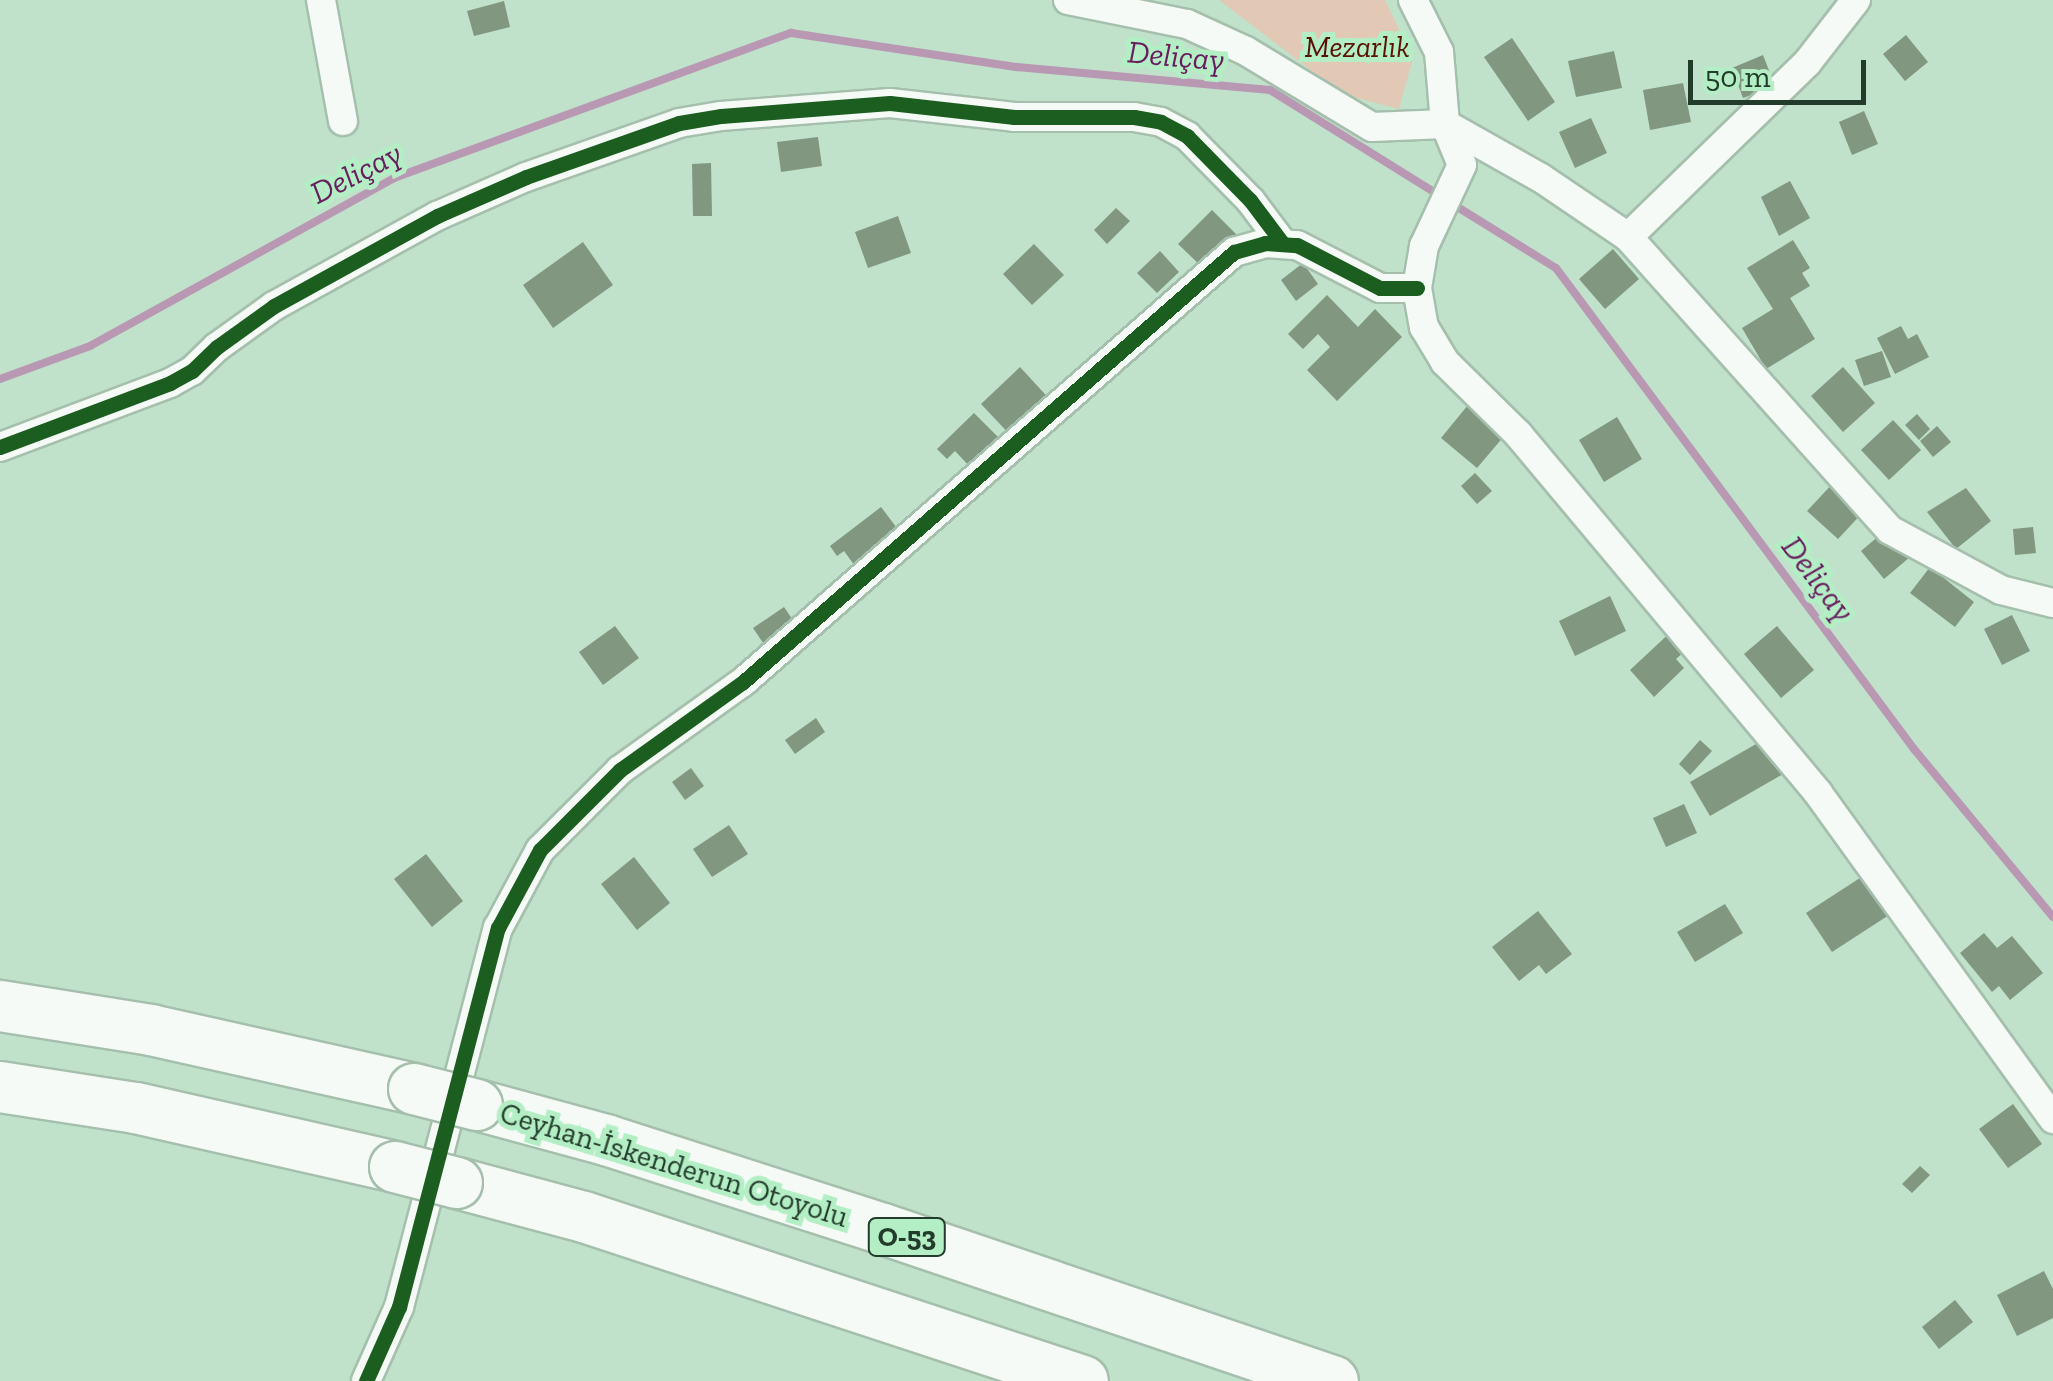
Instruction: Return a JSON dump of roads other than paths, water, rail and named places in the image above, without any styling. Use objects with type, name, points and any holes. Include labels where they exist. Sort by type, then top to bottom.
[{"type":"highway","name":"Ceyhan-İskenderun Otoyolu","points":[[0,1006],[151,1030],[414,1089],[606,1140],[1333,1381]]},
{"type":"highway","points":[[0,1087],[136,1108],[395,1167],[602,1222],[1083,1381]]},
{"type":"street","points":[[321,0],[343,121]]},
{"type":"street","points":[[1068,0],[1187,24],[1246,51],[1372,127],[1445,124],[1541,178],[1628,237],[1890,530],[2001,590],[2053,603]]},
{"type":"street","points":[[1412,0],[1438,52],[1445,124],[1462,166],[1424,246],[1418,288],[1424,327],[1445,362],[1518,434],[1818,793],[2053,1119]]},
{"type":"street","points":[[1628,237],[1807,63],[1856,0]]},
{"type":"street","points":[[0,447],[181,377],[286,299],[438,216],[526,177],[680,123],[721,116],[890,104],[1014,117],[1134,117],[1161,122],[1187,136],[1250,200],[1282,244]]},
{"type":"street","points":[[366,1381],[398,1308],[498,928],[540,850],[620,770],[742,682],[1234,252],[1265,243],[1298,246],[1380,288],[1418,288]]},
{"type":"waterway","name":"Deliçay","points":[[0,379],[90,346],[394,178],[791,33],[1017,67],[1270,90],[1440,196]]},
{"type":"waterway","name":"Deliçay","points":[[1451,203],[1556,268],[1914,749],[2053,917]]},
{"type":"park label","name":"Mezarlık","points":[[1357,47]]}]
